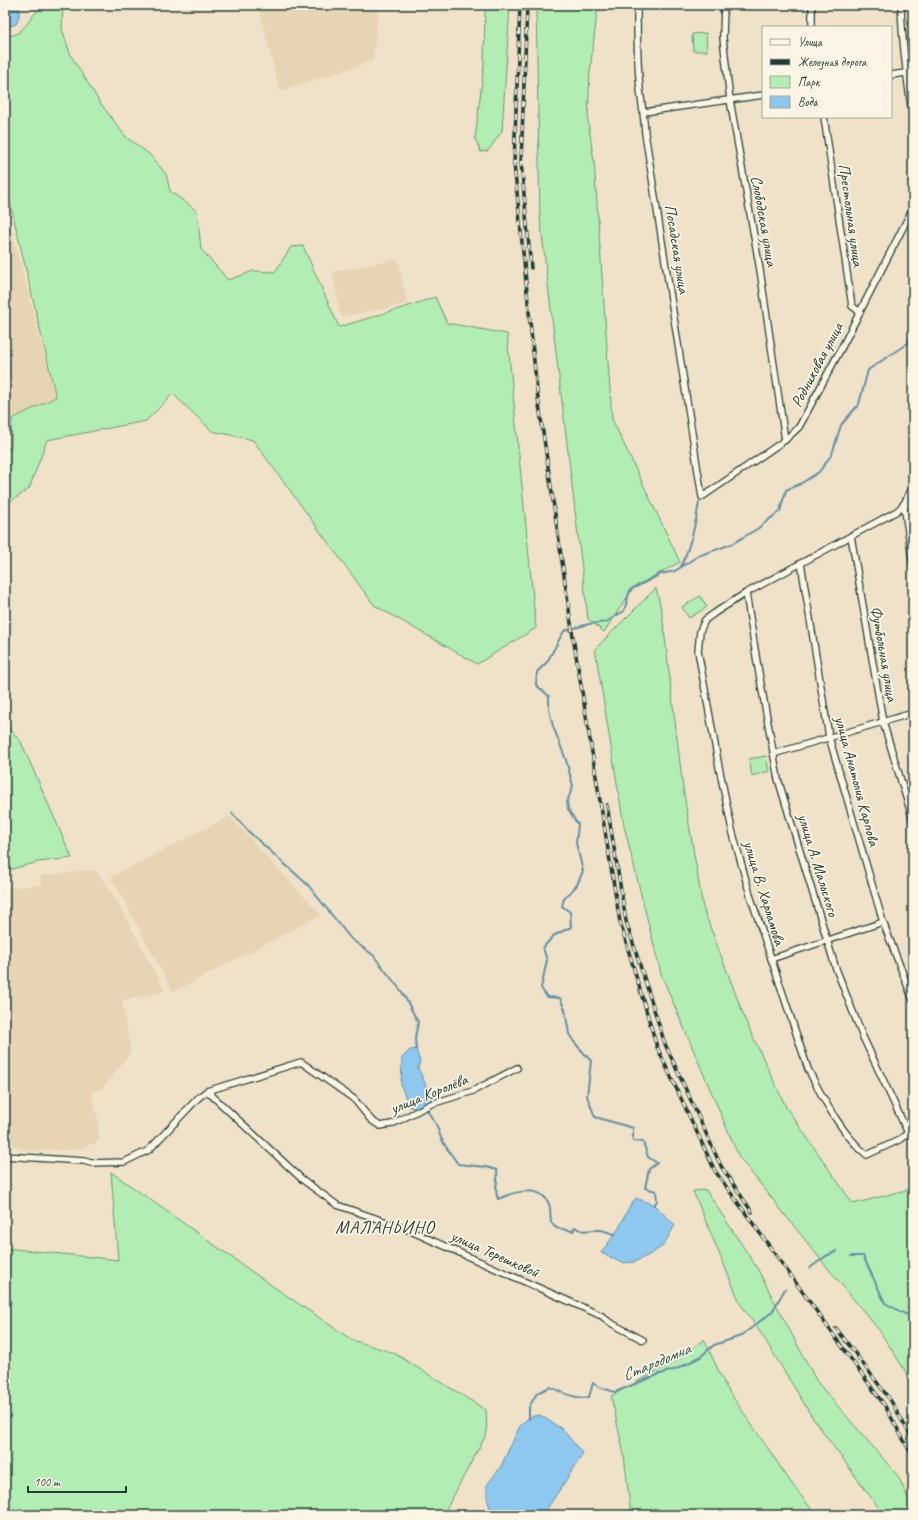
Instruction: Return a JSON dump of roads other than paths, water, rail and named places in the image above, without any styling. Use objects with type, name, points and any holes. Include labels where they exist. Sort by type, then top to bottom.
[{"type":"street","name":"Посадская улица","points":[[637,5],[639,77],[642,106],[702,497]]},
{"type":"street","name":"Слободская улица","points":[[724,5],[723,38],[730,100],[760,270],[785,440]]},
{"type":"street","points":[[812,5],[812,26]]},
{"type":"street","points":[[901,5],[901,30],[913,119]]},
{"type":"street","points":[[892,76],[913,72]]},
{"type":"street","points":[[644,112],[762,95]]},
{"type":"street","name":"Престольная улица","points":[[824,118],[852,306],[860,312]]},
{"type":"street","name":"Родниковая улица","points":[[702,497],[785,440],[799,427],[913,208]]},
{"type":"street","points":[[913,486],[904,504],[913,566]]},
{"type":"street","points":[[904,504],[913,505]]},
{"type":"street","name":"улица В. Харламова","points":[[904,504],[896,511],[746,593],[716,612],[705,620],[700,631],[698,651],[732,830],[750,895],[808,1069],[836,1119],[860,1149],[867,1155],[899,1140],[908,1133]]},
{"type":"street","name":"Футбольная улица","points":[[851,536],[883,722],[913,820]]},
{"type":"street","name":"улица Анатолия Карпова","points":[[800,563],[829,737],[883,922],[913,1000]]},
{"type":"street","name":"улица А. Мальского","points":[[746,593],[772,754],[778,779],[835,966],[862,1035],[908,1133]]},
{"type":"street","points":[[772,754],[913,713]]},
{"type":"street","points":[[771,959],[883,922]]},
{"type":"street","name":"улица Королёва","points":[[207,1091],[301,1062],[354,1099],[371,1120],[380,1126],[392,1124],[431,1104],[473,1091],[517,1068]]},
{"type":"street","points":[[5,1156],[84,1161],[91,1163],[124,1162],[149,1150],[198,1098],[207,1091]]},
{"type":"street","name":"улица Терешковой","points":[[207,1091],[303,1180],[337,1205],[404,1228],[602,1316],[609,1322],[643,1340]]},
{"type":"street","points":[[908,1133],[913,1122]]},
{"type":"water","points":[[5,5],[17,5],[19,17],[16,24],[5,28]]},
{"type":"water","points":[[416,1049],[420,1062],[418,1068],[429,1092],[433,1096],[433,1100],[418,1108],[409,1107],[401,1085],[402,1058],[410,1050]]},
{"type":"water","points":[[636,1198],[654,1205],[675,1225],[663,1246],[634,1262],[622,1263],[601,1253],[619,1228],[628,1209]]},
{"type":"water","points":[[540,1415],[562,1429],[583,1454],[543,1515],[487,1515],[490,1509],[487,1497],[487,1485],[500,1468],[520,1426],[529,1417]]},
{"type":"waterway","points":[[654,1205],[657,1201],[656,1191],[645,1188],[649,1169],[657,1163],[648,1157],[643,1142],[633,1141],[633,1128],[595,1117],[587,1096],[591,1061],[569,1034],[565,1010],[560,998],[547,997],[541,988],[547,960],[543,948],[553,936],[571,927],[570,912],[562,906],[564,899],[577,885],[583,871],[576,843],[578,825],[568,809],[567,802],[573,786],[566,760],[553,726],[549,710],[549,696],[536,685],[537,672],[547,662],[564,631],[589,624],[606,622],[624,611],[630,590],[661,574],[675,571],[698,556],[732,544],[757,529],[780,511],[786,490],[800,484],[819,472],[832,454],[841,425],[859,404],[868,370],[908,343],[913,328]]},
{"type":"waterway","points":[[681,567],[692,535],[699,502]]},
{"type":"waterway","points":[[232,813],[249,832],[308,885],[351,939],[373,955],[402,992],[418,1022],[415,1038],[416,1049]]},
{"type":"waterway","points":[[426,1109],[436,1124],[446,1147],[458,1164],[486,1167],[497,1170],[496,1191],[498,1199],[518,1192],[533,1192],[545,1198],[549,1204],[551,1222],[556,1228],[573,1231],[575,1227],[581,1230],[601,1230],[615,1234]]},
{"type":"waterway","name":"Стародомна","points":[[810,1268],[826,1256],[837,1251]]},
{"type":"waterway","points":[[851,1256],[863,1256],[885,1303],[913,1317]]},
{"type":"waterway","name":"Стародомна","points":[[529,1419],[529,1407],[537,1393],[550,1387],[564,1393],[584,1398],[589,1397],[593,1383],[599,1387],[615,1392],[660,1374],[677,1369],[700,1357],[714,1345],[741,1336],[772,1312],[785,1289]]},
{"type":"railway","points":[[520,5],[514,163],[537,391],[573,637],[620,922],[657,1047],[715,1171],[885,1406],[913,1457]]},
{"type":"railway","points":[[527,5],[521,162],[531,268]]},
{"type":"railway","points":[[607,805],[626,921],[665,1044],[721,1166],[752,1212]]},
{"type":"railway","points":[[836,1328],[891,1401],[913,1440]]},
{"type":"district","name":"МАЛАНЬИНО","points":[[385,1227]]}]
